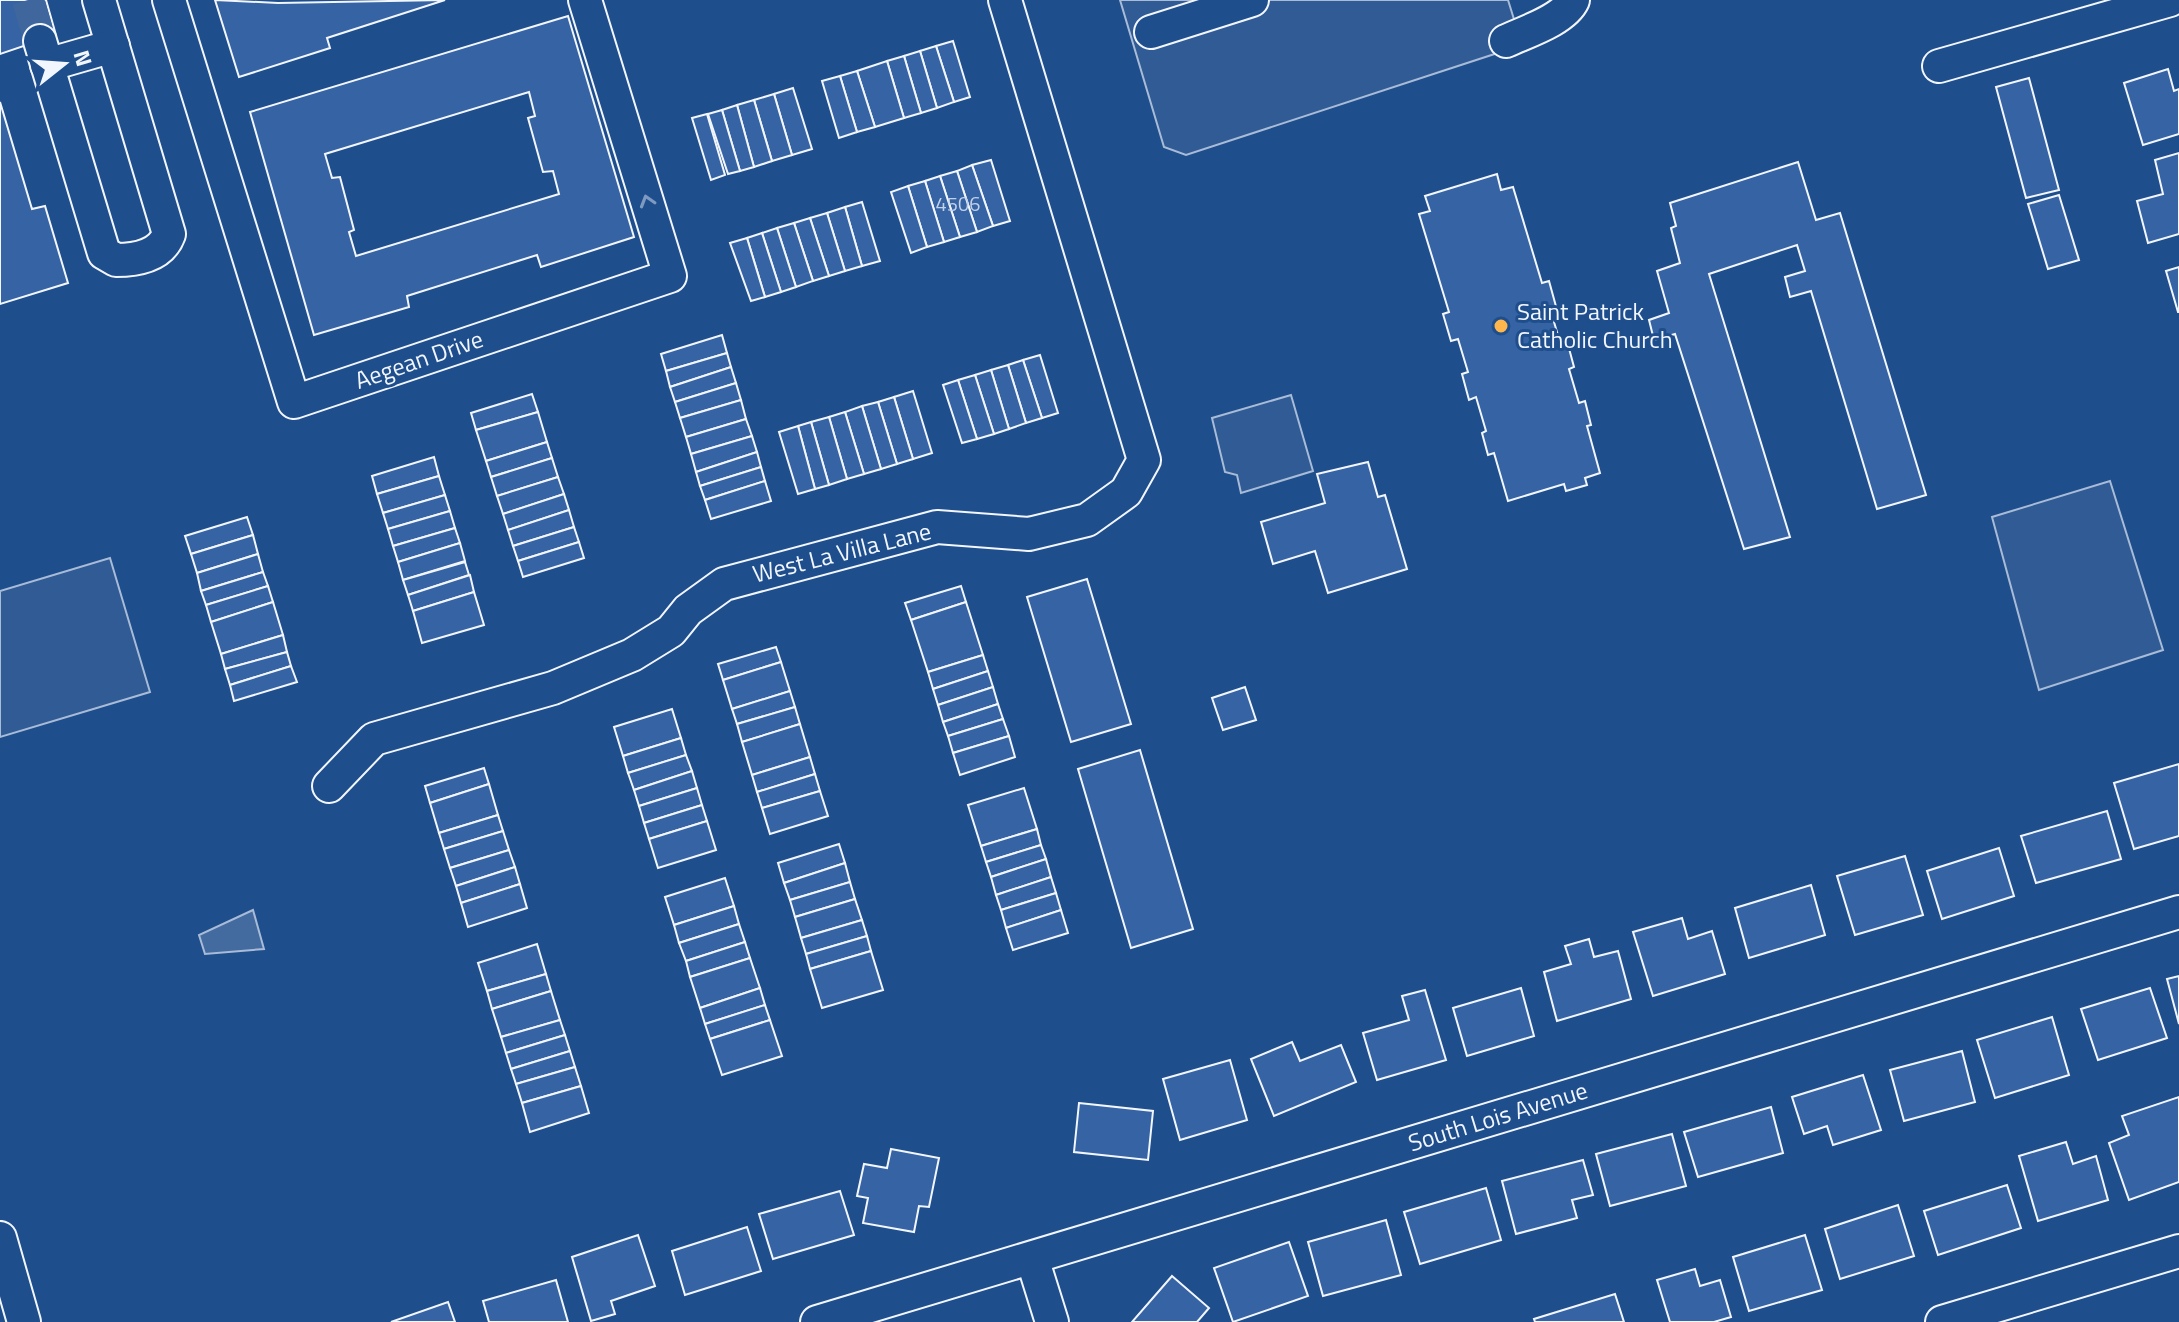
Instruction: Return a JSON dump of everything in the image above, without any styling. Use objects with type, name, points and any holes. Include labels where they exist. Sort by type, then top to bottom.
[{"type":"street","points":[[99,0],[113,46],[169,234],[165,245],[143,256],[116,260],[104,253],[43,53],[113,46]]},
{"type":"street","name":"Aegean Drive","points":[[169,0],[294,402],[670,276],[585,0]]},
{"type":"street","name":"West La Villa Lane","points":[[329,786],[374,739],[553,688],[632,655],[671,631],[688,610],[724,584],[937,527],[1029,534],[1087,520],[1126,492],[1144,460],[1036,114],[1005,0]]},
{"type":"street","points":[[1151,32],[1252,0]]},
{"type":"street","points":[[1506,41],[1548,21],[1570,6],[1573,0]]},
{"type":"street","points":[[1939,66],[2170,0]]},
{"type":"street","name":"South Lois Avenue","points":[[817,1322],[2179,912]]},
{"type":"street","points":[[0,1238],[24,1322]]},
{"type":"street","points":[[1942,1322],[2179,1251]]},
{"type":"street","points":[[1032,1258],[1052,1322]]},
{"type":"shaded area","points":[[1120,0],[1508,0],[1522,45],[1186,155],[1164,147]]},
{"type":"shaded area","points":[[1291,395],[1313,471],[1241,493],[1237,475],[1225,472],[1212,418]]},
{"type":"shaded area","points":[[2110,481],[2163,650],[2039,690],[1992,517]]},
{"type":"shaded area","points":[[110,558],[150,692],[0,737],[0,591]]},
{"type":"shaded area","points":[[253,910],[264,949],[205,954],[199,935]]},
{"type":"building","points":[[0,0],[46,0],[56,35],[0,54]]},
{"type":"building","points":[[215,0],[278,3],[445,0],[327,38],[330,48],[239,77]]},
{"type":"building","points":[[568,16],[634,237],[541,267],[537,255],[407,296],[409,307],[314,335],[250,112]],"holes":[[[529,92],[535,116],[528,118],[543,172],[553,171],[559,194],[356,256],[349,232],[354,230],[340,177],[332,178],[325,154]]]},
{"type":"building","points":[[953,41],[970,97],[954,102],[936,46]]},
{"type":"building","points":[[936,46],[954,102],[937,108],[920,51]]},
{"type":"building","points":[[920,51],[937,108],[921,113],[904,56]]},
{"type":"building","points":[[904,56],[921,113],[904,118],[887,61]]},
{"type":"building","points":[[887,61],[904,118],[875,127],[857,71]]},
{"type":"building","points":[[2168,69],[2174,91],[2179,89],[2179,134],[2143,145],[2124,83]]},
{"type":"building","points":[[857,71],[875,127],[857,132],[840,76]]},
{"type":"building","points":[[840,76],[857,132],[839,138],[822,81]]},
{"type":"building","points":[[2029,78],[2059,190],[2026,198],[1996,87]]},
{"type":"building","points":[[793,88],[812,149],[792,155],[774,94]]},
{"type":"building","points":[[774,94],[792,155],[772,161],[754,100]]},
{"type":"building","points":[[754,100],[772,161],[754,167],[737,105]]},
{"type":"building","points":[[0,102],[32,209],[45,206],[68,283],[0,304]]},
{"type":"building","points":[[737,105],[754,167],[740,171],[722,110]]},
{"type":"building","points":[[722,110],[740,171],[728,174],[708,114]]},
{"type":"building","points":[[707,114],[725,175],[711,180],[692,118]]},
{"type":"building","points":[[2179,153],[2179,234],[2148,243],[2137,201],[2163,194],[2155,160]]},
{"type":"building","points":[[991,160],[1010,221],[993,226],[972,165]]},
{"type":"building","points":[[1798,162],[1816,220],[1840,213],[1926,495],[1877,509],[1811,291],[1790,297],[1785,277],[1805,271],[1797,245],[1709,274],[1790,537],[1744,549],[1675,334],[1654,340],[1649,320],[1669,313],[1657,271],[1680,263],[1671,228],[1676,226],[1670,203]]},
{"type":"building","points":[[972,165],[993,226],[977,232],[957,171]]},
{"type":"building","points":[[957,171],[977,232],[960,237],[940,176]]},
{"type":"building","name":"Saint Patrick Catholic Church","points":[[1497,174],[1501,190],[1513,187],[1542,283],[1549,281],[1557,310],[1551,312],[1560,342],[1567,341],[1574,367],[1569,369],[1579,403],[1585,401],[1591,425],[1587,426],[1600,473],[1585,478],[1587,485],[1566,491],[1564,484],[1508,501],[1494,453],[1488,455],[1482,433],[1486,431],[1476,397],[1469,400],[1462,374],[1468,372],[1458,339],[1451,341],[1443,314],[1449,312],[1419,214],[1430,211],[1425,196]]},
{"type":"building","points":[[940,176],[960,237],[944,242],[925,181]]},
{"type":"building","points":[[925,181],[944,242],[927,247],[908,186]]},
{"type":"building","points":[[908,186],[927,247],[911,253],[891,192]]},
{"type":"building","points":[[2059,195],[2079,260],[2048,269],[2028,204]]},
{"type":"building","points":[[862,202],[880,261],[862,266],[845,207]]},
{"type":"building","points":[[845,207],[862,266],[845,271],[827,213]]},
{"type":"building","points":[[827,213],[845,271],[829,276],[810,218]]},
{"type":"building","points":[[810,218],[829,276],[813,281],[794,223]]},
{"type":"building","points":[[794,223],[813,281],[796,287],[777,228]]},
{"type":"building","points":[[777,228],[796,287],[781,292],[762,233]]},
{"type":"building","points":[[762,233],[781,292],[765,297],[747,238]]},
{"type":"building","points":[[747,238],[765,297],[751,301],[730,243]]},
{"type":"building","points":[[2179,267],[2179,312],[2178,312],[2166,271]]},
{"type":"building","points":[[722,335],[727,353],[666,371],[661,354]]},
{"type":"building","points":[[727,353],[731,367],[670,387],[666,371]]},
{"type":"building","points":[[1040,355],[1058,413],[1042,418],[1023,360]]},
{"type":"building","points":[[1023,360],[1042,418],[1026,423],[1008,365]]},
{"type":"building","points":[[1008,365],[1026,423],[1009,429],[991,370]]},
{"type":"building","points":[[731,367],[736,383],[675,402],[670,387]]},
{"type":"building","points":[[991,370],[1009,429],[994,434],[975,375]]},
{"type":"building","points":[[975,375],[994,434],[977,439],[958,380]]},
{"type":"building","points":[[958,380],[977,439],[962,443],[943,385]]},
{"type":"building","points":[[736,383],[741,400],[680,418],[675,402]]},
{"type":"building","points":[[913,391],[932,453],[913,459],[894,397]]},
{"type":"building","points":[[532,394],[538,412],[476,430],[471,413]]},
{"type":"building","points":[[894,397],[913,459],[897,464],[878,402]]},
{"type":"building","points":[[741,400],[746,419],[686,437],[680,418]]},
{"type":"building","points":[[878,402],[897,464],[881,469],[862,406]]},
{"type":"building","points":[[862,406],[881,469],[864,474],[845,412]]},
{"type":"building","points":[[538,412],[547,442],[486,461],[476,430]]},
{"type":"building","points":[[845,412],[864,474],[847,479],[829,417]]},
{"type":"building","points":[[829,417],[847,479],[829,485],[811,422]]},
{"type":"building","points":[[746,419],[752,436],[691,454],[686,437]]},
{"type":"building","points":[[811,422],[829,485],[815,489],[798,426]]},
{"type":"building","points":[[798,426],[815,489],[798,494],[779,432]]},
{"type":"building","points":[[752,436],[757,452],[696,472],[691,454]]},
{"type":"building","points":[[547,442],[552,458],[491,477],[486,461]]},
{"type":"building","points":[[757,452],[761,467],[700,486],[696,472]]},
{"type":"building","points":[[434,457],[439,476],[377,494],[372,476]]},
{"type":"building","points":[[552,458],[558,477],[497,496],[491,477]]},
{"type":"building","points":[[1368,462],[1378,497],[1385,495],[1407,569],[1328,593],[1315,551],[1273,564],[1261,522],[1325,503],[1317,474]]},
{"type":"building","points":[[761,467],[765,481],[705,500],[700,486]]},
{"type":"building","points":[[439,476],[445,495],[383,513],[377,494]]},
{"type":"building","points":[[558,477],[564,494],[503,514],[497,496]]},
{"type":"building","points":[[765,481],[771,501],[711,519],[705,500]]},
{"type":"building","points":[[564,494],[569,510],[508,530],[503,514]]},
{"type":"building","points":[[445,495],[450,511],[388,529],[383,513]]},
{"type":"building","points":[[569,510],[574,527],[513,546],[508,530]]},
{"type":"building","points":[[450,511],[455,528],[393,546],[388,529]]},
{"type":"building","points":[[247,517],[253,535],[191,554],[185,536]]},
{"type":"building","points":[[574,527],[579,542],[518,561],[513,546]]},
{"type":"building","points":[[455,528],[460,543],[398,562],[393,546]]},
{"type":"building","points":[[253,535],[258,554],[197,573],[191,554]]},
{"type":"building","points":[[579,542],[584,558],[523,577],[518,561]]},
{"type":"building","points":[[460,543],[465,561],[403,580],[398,562]]},
{"type":"building","points":[[258,554],[263,572],[201,591],[197,573]]},
{"type":"building","points":[[465,562],[469,575],[408,595],[403,580]]},
{"type":"building","points":[[263,572],[268,586],[206,605],[201,591]]},
{"type":"building","points":[[470,575],[474,592],[413,611],[408,595]]},
{"type":"building","points":[[1087,579],[1131,724],[1071,742],[1027,597]]},
{"type":"building","points":[[268,586],[273,602],[211,622],[206,605]]},
{"type":"building","points":[[961,586],[966,602],[911,620],[905,603]]},
{"type":"building","points":[[474,592],[484,625],[422,643],[413,611]]},
{"type":"building","points":[[273,602],[283,635],[221,654],[211,622]]},
{"type":"building","points":[[966,602],[983,655],[928,672],[911,620]]},
{"type":"building","points":[[283,635],[287,652],[225,669],[221,654]]},
{"type":"building","points":[[776,647],[781,662],[723,680],[718,664]]},
{"type":"building","points":[[287,652],[291,666],[230,685],[225,669]]},
{"type":"building","points":[[983,655],[988,671],[933,689],[928,672]]},
{"type":"building","points":[[781,662],[790,691],[732,709],[723,680]]},
{"type":"building","points":[[291,666],[297,682],[234,701],[230,685]]},
{"type":"building","points":[[988,671],[993,687],[938,705],[933,689]]},
{"type":"building","points":[[993,687],[998,704],[943,722],[938,705]]},
{"type":"building","points":[[1245,687],[1256,720],[1223,730],[1212,698]]},
{"type":"building","points":[[790,691],[795,707],[737,724],[732,709]]},
{"type":"building","points":[[998,704],[1003,719],[948,736],[943,722]]},
{"type":"building","points":[[795,707],[800,724],[742,742],[737,724]]},
{"type":"building","points":[[672,709],[681,738],[623,756],[614,727]]},
{"type":"building","points":[[1003,719],[1009,736],[953,753],[948,736]]},
{"type":"building","points":[[800,724],[810,757],[752,775],[742,742]]},
{"type":"building","points":[[1009,736],[1015,757],[960,775],[953,753]]},
{"type":"building","points":[[681,738],[686,755],[628,773],[623,756]]},
{"type":"building","points":[[1140,750],[1193,929],[1131,948],[1078,769]]},
{"type":"building","points":[[686,755],[692,771],[634,790],[628,773]]},
{"type":"building","points":[[810,757],[815,774],[757,792],[752,775]]},
{"type":"building","points":[[2179,764],[2179,836],[2134,849],[2114,783]]},
{"type":"building","points":[[484,768],[489,784],[430,803],[425,786]]},
{"type":"building","points":[[692,771],[697,788],[639,806],[634,790]]},
{"type":"building","points":[[815,774],[820,791],[762,808],[757,792]]},
{"type":"building","points":[[489,784],[498,815],[439,833],[430,803]]},
{"type":"building","points":[[697,788],[702,805],[644,823],[639,806]]},
{"type":"building","points":[[1024,788],[1037,829],[981,846],[968,805]]},
{"type":"building","points":[[820,791],[828,816],[770,834],[762,808]]},
{"type":"building","points":[[702,805],[707,821],[649,839],[644,823]]},
{"type":"building","points":[[2107,811],[2121,859],[2036,883],[2021,836]]},
{"type":"building","points":[[498,815],[503,831],[444,849],[439,833]]},
{"type":"building","points":[[707,821],[716,850],[658,868],[649,839]]},
{"type":"building","points":[[1037,829],[1041,845],[986,862],[981,846]]},
{"type":"building","points":[[503,831],[509,850],[450,868],[444,849]]},
{"type":"building","points":[[839,844],[845,863],[784,883],[778,863]]},
{"type":"building","points":[[1041,845],[1046,859],[991,877],[986,862]]},
{"type":"building","points":[[1999,848],[2014,896],[1942,919],[1927,871]]},
{"type":"building","points":[[509,850],[515,867],[456,886],[450,868]]},
{"type":"building","points":[[1905,856],[1923,915],[1855,935],[1837,876]]},
{"type":"building","points":[[1046,859],[1051,877],[996,895],[991,877]]},
{"type":"building","points":[[845,863],[850,882],[790,900],[784,883]]},
{"type":"building","points":[[515,867],[520,884],[461,903],[456,886]]},
{"type":"building","points":[[1051,877],[1056,893],[1001,910],[996,895]]},
{"type":"building","points":[[725,878],[734,906],[674,925],[665,897]]},
{"type":"building","points":[[850,882],[855,899],[795,917],[790,900]]},
{"type":"building","points":[[520,884],[527,908],[468,927],[461,903]]},
{"type":"building","points":[[1811,885],[1825,935],[1749,958],[1735,908]]},
{"type":"building","points":[[1056,893],[1061,910],[1006,928],[1001,910]]},
{"type":"building","points":[[855,899],[862,920],[801,938],[795,917]]},
{"type":"building","points":[[734,906],[739,924],[679,943],[674,925]]},
{"type":"building","points":[[1061,910],[1068,933],[1013,950],[1006,928]]},
{"type":"building","points":[[1682,918],[1688,939],[1712,931],[1725,974],[1653,996],[1633,932]]},
{"type":"building","points":[[862,920],[867,936],[806,954],[801,938]]},
{"type":"building","points":[[739,924],[745,942],[686,961],[679,943]]},
{"type":"building","points":[[867,936],[871,951],[810,969],[806,954]]},
{"type":"building","points":[[1589,939],[1594,957],[1618,951],[1631,999],[1557,1021],[1544,972],[1571,964],[1565,946]]},
{"type":"building","points":[[745,942],[750,958],[690,977],[686,961]]},
{"type":"building","points":[[537,944],[546,974],[487,991],[478,963]]},
{"type":"building","points":[[871,951],[883,990],[822,1008],[810,969]]},
{"type":"building","points":[[750,958],[760,988],[700,1008],[690,977]]},
{"type":"building","points":[[546,974],[551,991],[492,1009],[487,991]]},
{"type":"building","points":[[2179,976],[2179,1024],[2167,979]]},
{"type":"building","points":[[760,988],[765,1005],[705,1024],[700,1008]]},
{"type":"building","points":[[1521,988],[1534,1036],[1467,1056],[1453,1008]]},
{"type":"building","points":[[2150,988],[2167,1038],[2098,1060],[2081,1009]]},
{"type":"building","points":[[1425,990],[1446,1060],[1377,1080],[1363,1033],[1409,1020],[1402,996]]},
{"type":"building","points":[[551,991],[560,1020],[501,1037],[492,1009]]},
{"type":"building","points":[[765,1005],[770,1020],[710,1039],[705,1024]]},
{"type":"building","points":[[2052,1017],[2069,1075],[1995,1098],[1977,1040]]},
{"type":"building","points":[[560,1020],[565,1035],[506,1053],[501,1037]]},
{"type":"building","points":[[770,1020],[782,1056],[722,1075],[710,1039]]},
{"type":"building","points":[[565,1035],[570,1051],[511,1069],[506,1053]]},
{"type":"building","points":[[1292,1042],[1300,1061],[1341,1045],[1356,1082],[1274,1116],[1251,1059]]},
{"type":"building","points":[[570,1051],[575,1067],[516,1084],[511,1069]]},
{"type":"building","points":[[1962,1051],[1975,1102],[1904,1121],[1890,1070]]},
{"type":"building","points":[[1230,1060],[1247,1120],[1180,1140],[1163,1079]]},
{"type":"building","points":[[575,1067],[581,1086],[522,1103],[516,1084]]},
{"type":"building","points":[[1863,1075],[1881,1130],[1833,1145],[1827,1126],[1804,1134],[1792,1097]]},
{"type":"building","points":[[581,1086],[589,1113],[530,1132],[522,1103]]},
{"type":"building","points":[[2179,1097],[2179,1182],[2129,1200],[2109,1143],[2129,1135],[2122,1116]]},
{"type":"building","points":[[1079,1103],[1153,1111],[1148,1160],[1074,1152]]},
{"type":"building","points":[[1771,1107],[1783,1153],[1698,1177],[1684,1132]]},
{"type":"building","points":[[1672,1134],[1686,1186],[1610,1206],[1596,1154]]},
{"type":"building","points":[[2066,1142],[2073,1164],[2096,1156],[2108,1200],[2038,1221],[2019,1156]]},
{"type":"building","points":[[891,1149],[939,1158],[929,1207],[919,1206],[914,1232],[863,1223],[868,1198],[857,1196],[864,1164],[887,1168]]},
{"type":"building","points":[[1583,1160],[1593,1195],[1572,1200],[1577,1218],[1516,1234],[1502,1181]]},
{"type":"building","points":[[2007,1185],[2021,1228],[1938,1255],[1924,1211]]},
{"type":"building","points":[[1486,1188],[1501,1240],[1420,1264],[1404,1212]]},
{"type":"building","points":[[840,1191],[854,1235],[773,1259],[759,1214]]},
{"type":"building","points":[[1898,1205],[1914,1256],[1840,1279],[1825,1229]]},
{"type":"building","points":[[1386,1220],[1401,1275],[1323,1296],[1308,1242]]},
{"type":"building","points":[[747,1227],[761,1271],[685,1295],[672,1251]]},
{"type":"building","points":[[638,1235],[655,1286],[611,1301],[615,1314],[591,1321],[572,1257]]},
{"type":"building","points":[[1805,1235],[1822,1290],[1749,1311],[1733,1257]]},
{"type":"building","points":[[1289,1242],[1308,1296],[1233,1322],[1214,1268]]},
{"type":"building","points":[[1695,1269],[1700,1286],[1720,1280],[1731,1317],[1714,1322],[1670,1322],[1657,1280]]},
{"type":"building","points":[[1172,1276],[1209,1308],[1197,1322],[1132,1322]]},
{"type":"building","points":[[556,1280],[568,1322],[489,1322],[483,1301]]},
{"type":"building","points":[[1615,1294],[1624,1322],[1535,1322],[1534,1319]]},
{"type":"building","points":[[448,1302],[455,1322],[391,1322]]},
{"type":"tunnel","points":[[28,0],[40,41]]},
{"type":"place","name":"Saint Patrick Catholic Church","points":[[1501,326]]}]
